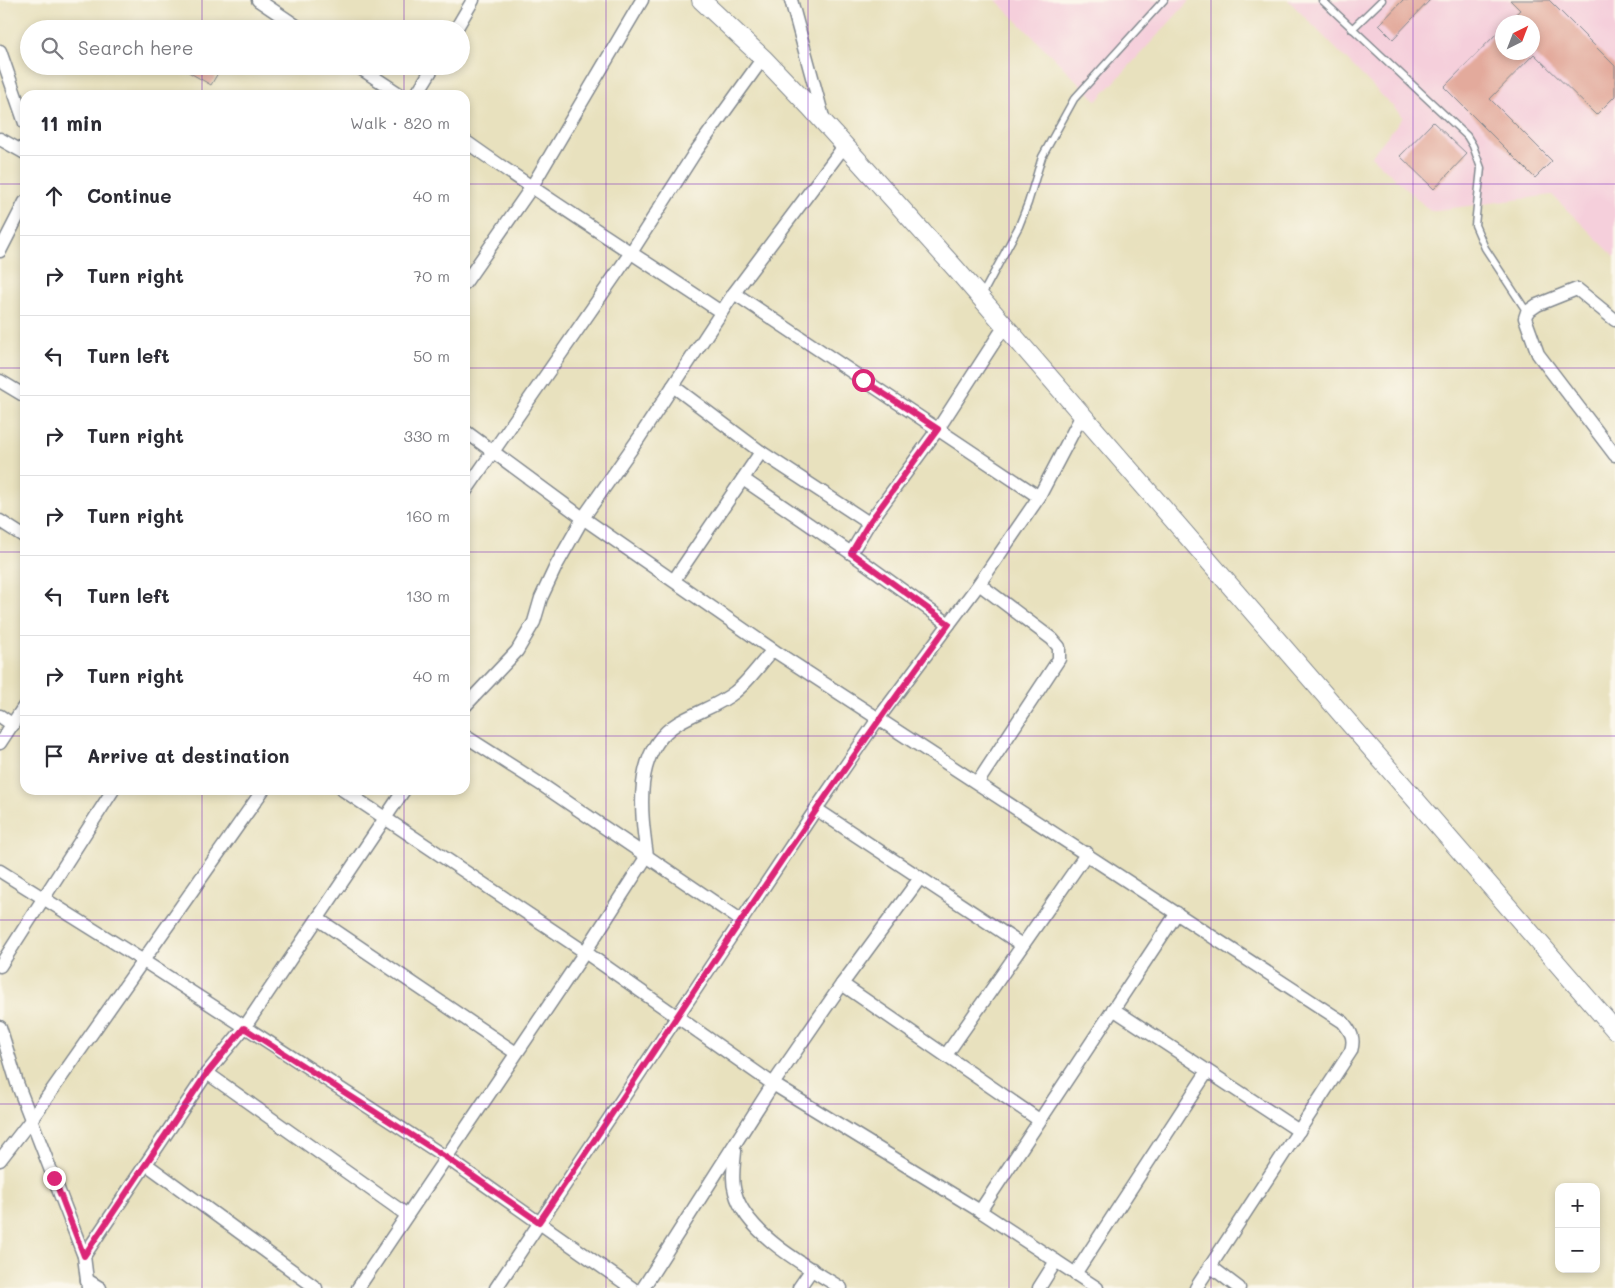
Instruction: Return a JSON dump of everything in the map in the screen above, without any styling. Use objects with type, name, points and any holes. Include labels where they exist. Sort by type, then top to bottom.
[{"type":"main road","points":[[701,0],[763,58],[845,145],[1082,415],[1615,1030]]},
{"type":"street","points":[[258,0],[288,20]]},
{"type":"street","points":[[461,20],[473,0]]},
{"type":"street","points":[[470,276],[531,188],[642,0]]},
{"type":"street","points":[[791,0],[825,123]]},
{"type":"street","points":[[0,51],[20,109]]},
{"type":"street","points":[[470,485],[632,252],[694,154],[763,58]]},
{"type":"street","points":[[371,75],[394,90]]},
{"type":"street","points":[[419,90],[428,75]]},
{"type":"street","points":[[0,139],[20,150]]},
{"type":"street","points":[[470,145],[531,188],[722,312]]},
{"type":"street","points":[[470,701],[512,658],[528,633],[541,598],[556,566],[583,518],[734,293],[845,145]]},
{"type":"street","points":[[0,251],[20,212]]},
{"type":"street","points":[[1615,320],[1576,289],[1537,305],[1527,312],[1525,318],[1538,354],[1615,455]]},
{"type":"street","points":[[734,293],[1039,497]]},
{"type":"street","points":[[851,553],[869,523],[938,429],[1004,327]]},
{"type":"street","points":[[0,381],[20,393]]},
{"type":"street","points":[[673,386],[761,452],[869,523]]},
{"type":"street","points":[[496,1288],[816,809],[878,719],[979,584],[1039,497],[1082,415]]},
{"type":"street","points":[[470,435],[583,518],[773,650],[1305,995],[1343,1022],[1354,1040],[1351,1051],[1196,1288]]},
{"type":"street","points":[[674,580],[761,452]]},
{"type":"street","points":[[743,479],[851,553],[949,624]]},
{"type":"street","points":[[1,522],[20,534]]},
{"type":"street","points":[[978,782],[1058,659],[1059,647],[1052,639],[979,584]]},
{"type":"street","points":[[358,1288],[585,952],[647,856],[641,813],[642,790],[654,748],[677,723],[704,711],[735,692],[773,650]]},
{"type":"street","points":[[0,743],[20,713]]},
{"type":"street","points":[[0,716],[13,724]]},
{"type":"street","points":[[470,739],[545,786],[742,920]]},
{"type":"street","points":[[0,966],[110,795]]},
{"type":"street","points":[[0,1160],[31,1120],[259,795]]},
{"type":"street","points":[[351,795],[585,952],[773,1084],[980,1211],[1097,1288]]},
{"type":"street","points":[[84,1256],[207,1073],[244,1028],[401,795]]},
{"type":"street","points":[[816,809],[1022,945]]},
{"type":"street","points":[[946,1055],[1087,853]]},
{"type":"street","points":[[0,871],[142,960],[447,1158],[632,1288]]},
{"type":"street","points":[[643,1288],[736,1146],[773,1084],[842,984],[920,878]]},
{"type":"street","points":[[980,1211],[1177,913]]},
{"type":"street","points":[[318,919],[516,1053]]},
{"type":"street","points":[[842,984],[1039,1120]]},
{"type":"street","points":[[1113,1009],[1299,1131]]},
{"type":"street","points":[[0,1027],[17,1083],[84,1256],[87,1284],[100,1288]]},
{"type":"street","points":[[1076,1274],[1207,1072]]},
{"type":"street","points":[[207,1073],[407,1215]]},
{"type":"street","points":[[736,1146],[732,1175],[735,1193],[743,1210],[756,1229],[812,1270],[841,1288]]},
{"type":"street","points":[[146,1164],[316,1288]]},
{"type":"street","points":[[1039,1288],[1056,1261]]},
{"type":"street","points":[[1210,1266],[1239,1288]]},
{"type":"street","points":[[799,1288],[812,1270]]},
{"type":"lane","points":[[980,298],[1018,226],[1028,203],[1042,157],[1074,99],[1164,0]]},
{"type":"lane","points":[[1322,0],[1466,136],[1473,146],[1480,168],[1475,225],[1485,248],[1527,312]]},
{"type":"lane","points":[[1352,30],[1382,0]]},
{"type":"shaded area","points":[[996,0],[1190,0],[1097,101]]},
{"type":"shaded area","points":[[1288,0],[1615,0],[1615,257],[1552,195],[1430,211],[1371,156],[1403,117]]},
{"type":"building","points":[[1403,0],[1430,0],[1393,39],[1379,25]]},
{"type":"building","points":[[1510,0],[1549,0],[1615,66],[1615,96],[1596,115],[1540,60],[1540,15],[1515,15],[1520,10]]},
{"type":"building","points":[[1495,35],[1495,60],[1528,60],[1490,99],[1552,161],[1535,178],[1444,87]]},
{"type":"building","points":[[194,75],[217,75],[211,85]]},
{"type":"building","points":[[1433,122],[1467,154],[1434,189],[1400,156]]},
{"type":"route","points":[[54,1178],[84,1256],[207,1073],[244,1028],[447,1158],[539,1222],[678,1018],[816,809],[878,719],[949,624],[851,553],[869,523],[938,429],[863,380]]}]
